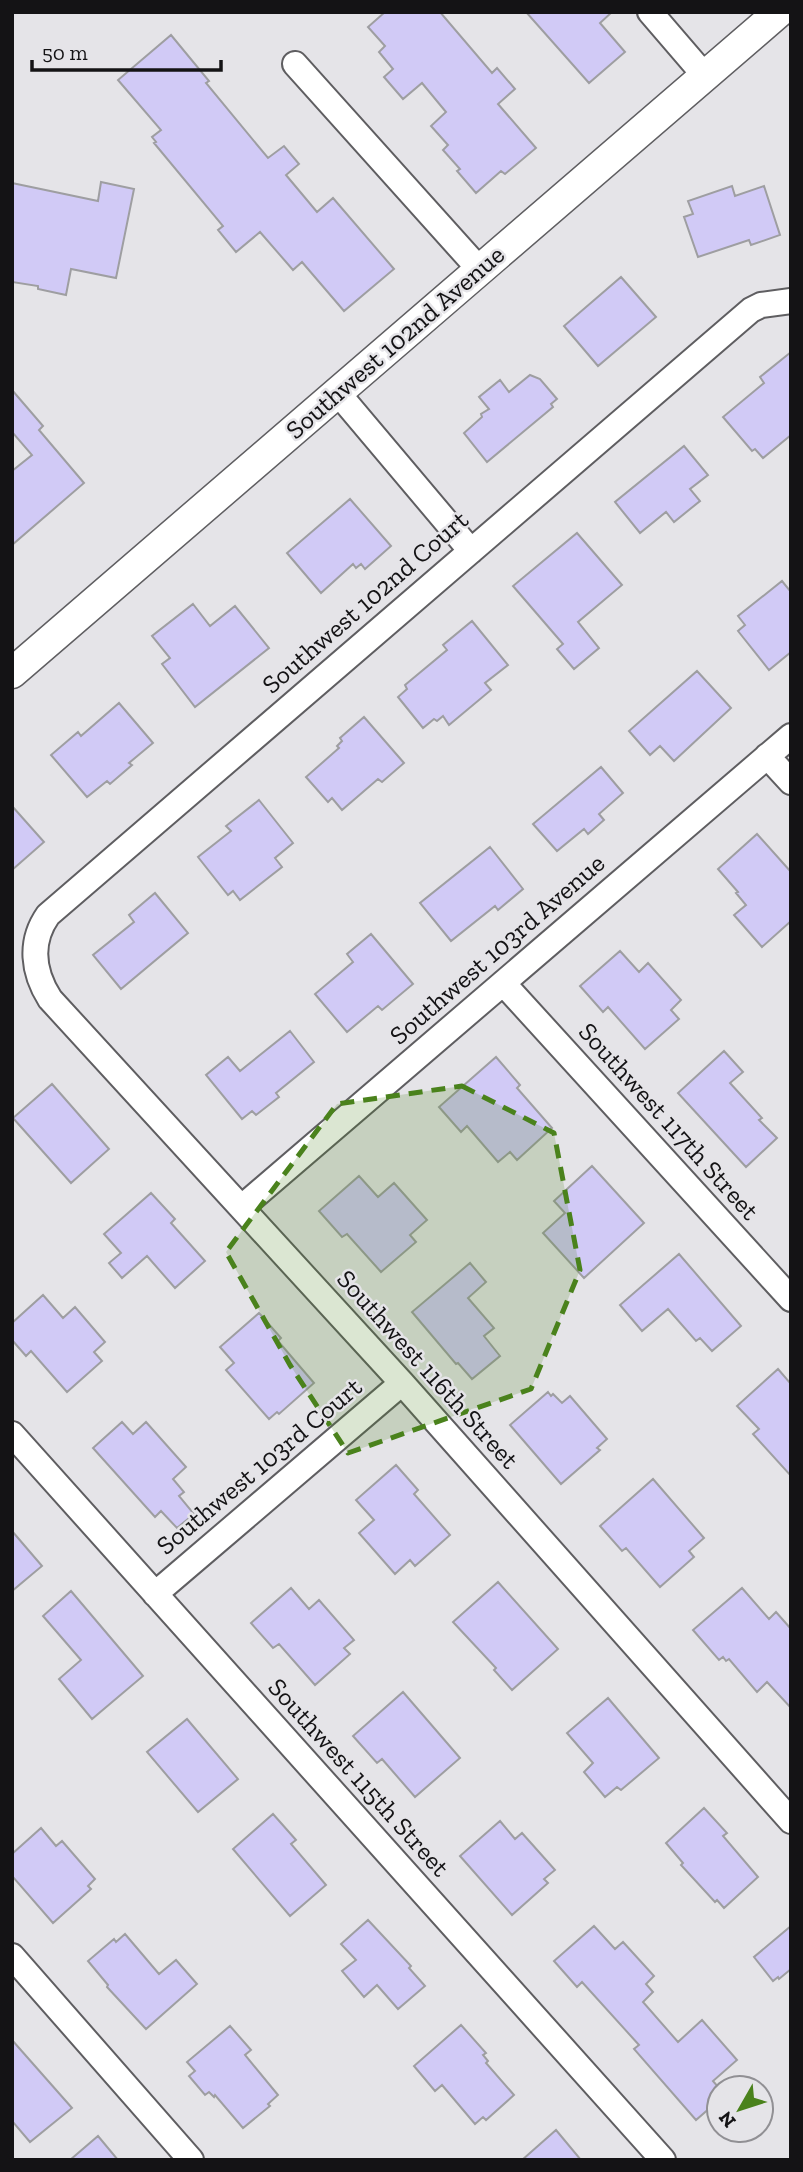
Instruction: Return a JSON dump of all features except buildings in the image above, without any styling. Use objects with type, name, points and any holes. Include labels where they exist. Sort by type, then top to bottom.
[{"type":"street","points":[[650,12],[705,76]]},
{"type":"street","name":"Southwest 102nd Avenue","points":[[12,673],[779,12]]},
{"type":"street","points":[[295,64],[480,270]]},
{"type":"street","name":"Southwest 102nd Court","points":[[35,951],[38,932],[48,915],[751,310],[761,305],[791,301]]},
{"type":"street","points":[[337,392],[471,551]]},
{"type":"street","name":"Southwest 103rd Avenue","points":[[242,1207],[791,736]]},
{"type":"street","points":[[767,756],[791,782]]},
{"type":"street","name":"Southwest 116th Street","points":[[35,951],[38,974],[50,999],[402,1383],[791,1821]]},
{"type":"street","name":"Southwest 117th Street","points":[[503,982],[791,1299]]},
{"type":"street","name":"Southwest 103rd Court","points":[[155,1594],[402,1383]]},
{"type":"street","name":"Southwest 115th Street","points":[[12,1434],[663,2160]]},
{"type":"street","points":[[12,1956],[191,2160]]},
{"type":"highlighted area","points":[[462,1086],[554,1133],[580,1270],[531,1389],[348,1453],[290,1365],[226,1252],[337,1104]]}]
